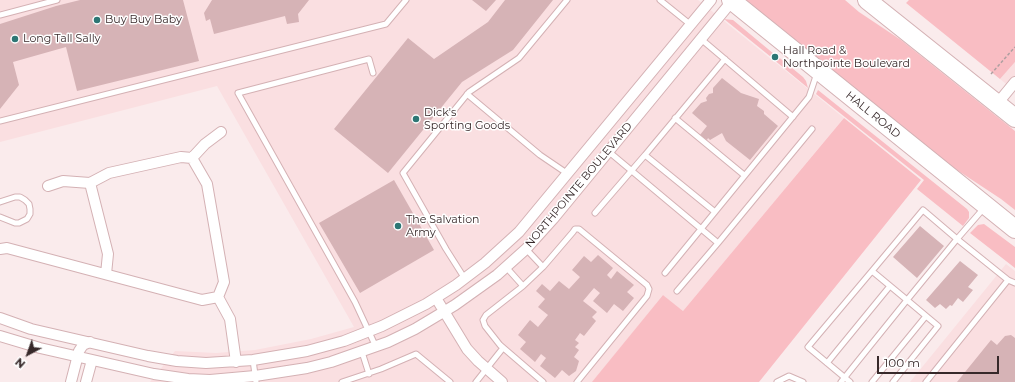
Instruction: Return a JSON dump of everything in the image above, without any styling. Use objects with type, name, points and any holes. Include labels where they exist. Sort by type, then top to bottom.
[{"type":"highway","name":"HALL ROAD","points":[[732,0],[1015,229]]},
{"type":"highway","points":[[867,0],[1015,118]]},
{"type":"street","name":"NORTHPOINTE BOULEVARD","points":[[0,318],[31,329],[148,356],[178,361],[206,363],[253,360],[318,348],[344,341],[395,321],[436,298],[465,279],[496,254],[519,232],[711,0]]},
{"type":"street","name":"NORTHPOINTE BOULEVARD","points":[[0,336],[25,344],[92,360],[188,380],[256,379],[318,365],[362,352],[409,332],[444,313],[479,289],[526,249],[545,228],[732,0]]},
{"type":"street","points":[[649,75],[662,86]]},
{"type":"street","points":[[997,104],[1015,82]]},
{"type":"street","points":[[192,158],[205,144],[221,132]]},
{"type":"street","points":[[48,186],[63,181],[90,183],[109,173],[181,156],[192,158],[207,184],[224,282],[218,297]]},
{"type":"street","points":[[568,174],[572,177],[575,184],[574,192]]},
{"type":"street","points":[[90,183],[108,254],[106,274]]},
{"type":"street","points":[[0,249],[7,248],[202,300],[218,297]]},
{"type":"street","points":[[218,297],[230,319],[236,362]]},
{"type":"street","points":[[436,298],[466,349],[486,369],[502,382]]},
{"type":"street","points":[[71,382],[80,347],[90,342]]},
{"type":"street","points":[[86,382],[92,360]]},
{"type":"lane","points":[[0,15],[57,0]]},
{"type":"lane","points":[[0,121],[386,24],[406,0]]},
{"type":"lane","points":[[465,279],[446,249],[404,173],[468,94],[519,58],[567,0]]},
{"type":"lane","points":[[660,0],[691,25]]},
{"type":"lane","points":[[700,38],[793,117]]},
{"type":"lane","points":[[373,73],[369,59],[238,93],[344,282],[370,331],[376,347]]},
{"type":"lane","points":[[595,214],[725,59]]},
{"type":"lane","points":[[664,273],[809,97],[818,71]]},
{"type":"lane","points":[[468,94],[540,155],[568,174]]},
{"type":"lane","points":[[675,118],[744,175]]},
{"type":"lane","points":[[677,291],[812,129]]},
{"type":"lane","points":[[608,151],[718,243]]},
{"type":"lane","points":[[645,155],[715,212]]},
{"type":"lane","points":[[0,202],[7,199],[20,197],[28,204],[30,214],[27,219],[19,223],[15,223],[0,217]]},
{"type":"lane","points":[[842,380],[957,239],[986,206]]},
{"type":"lane","points":[[850,382],[842,380],[827,363],[808,347],[923,210],[1008,280],[1015,283]]},
{"type":"lane","points":[[543,382],[503,348],[485,326],[483,320],[486,315],[523,286],[543,266],[575,229],[579,229],[647,285],[649,289],[647,296],[577,382]]},
{"type":"lane","points":[[526,249],[543,266]]},
{"type":"lane","points":[[506,267],[523,286]]},
{"type":"lane","points":[[872,271],[938,326],[893,382]]},
{"type":"lane","points":[[926,382],[1008,280]]},
{"type":"lane","points":[[827,363],[890,286]]},
{"type":"lane","points":[[872,382],[926,316]]},
{"type":"lane","points":[[476,382],[503,348]]},
{"type":"lane","points":[[362,352],[369,374]]},
{"type":"lane","points":[[342,382],[369,374],[416,354],[450,382]]},
{"type":"lane","points":[[253,360],[256,379]]},
{"type":"lane","points":[[777,382],[789,376],[800,379],[803,382]]},
{"type":"path","points":[[991,74],[1015,47]]},
{"type":"shaded area","points":[[0,0],[698,0],[844,118],[683,311],[663,295],[593,382],[150,382],[175,351],[216,353],[255,350],[311,339],[354,327],[217,86],[0,142]]},
{"type":"shaded area","points":[[746,0],[845,0],[859,12],[901,40],[1015,131],[1015,210],[954,168]]},
{"type":"shaded area","points":[[909,0],[1015,0],[1015,62],[1000,79],[906,3]]},
{"type":"shaded area","points":[[724,19],[733,20],[774,54],[771,57]]},
{"type":"shaded area","points":[[776,55],[803,77],[808,88],[773,59]]},
{"type":"shaded area","points":[[1015,62],[1015,91],[1000,79]]},
{"type":"shaded area","points":[[818,90],[967,209],[969,212],[969,218],[963,226],[917,189],[924,180],[816,94]]},
{"type":"shaded area","points":[[844,118],[921,180],[759,382],[592,382],[663,295],[683,311]]},
{"type":"shaded area","points":[[984,224],[1015,247],[1015,268],[970,233],[978,225]]},
{"type":"shaded area","points":[[1006,264],[1015,271],[1015,382],[910,382]]},
{"type":"building","points":[[80,0],[183,0],[199,61],[77,91],[66,47],[13,62],[19,85],[0,109],[0,24]]},
{"type":"building","points":[[212,0],[309,0],[298,14],[299,22],[287,24],[285,16],[214,34],[210,19],[206,21],[204,13]]},
{"type":"building","points":[[472,0],[496,0],[486,11]]},
{"type":"building","points":[[505,0],[553,0],[513,50],[462,82],[388,173],[334,129],[408,38],[434,59],[488,22]]},
{"type":"building","points":[[722,78],[741,93],[759,99],[757,106],[764,111],[764,114],[778,126],[750,160],[726,141],[722,133],[710,140],[708,138],[707,140],[700,135],[707,126],[692,113],[701,103],[707,101],[706,98],[709,94],[713,93],[713,88]]},
{"type":"building","points":[[394,180],[434,250],[360,293],[319,223]]},
{"type":"building","points":[[920,226],[944,246],[917,278],[893,257]]},
{"type":"building","points":[[598,255],[613,268],[607,275],[611,279],[617,271],[634,285],[627,292],[634,298],[623,311],[614,304],[607,313],[593,301],[600,293],[594,288],[583,301],[597,312],[592,317],[596,321],[584,336],[580,333],[575,340],[579,343],[575,347],[579,350],[574,357],[579,361],[576,371],[569,376],[562,370],[555,378],[540,366],[546,358],[541,354],[535,362],[520,349],[526,342],[518,335],[530,320],[538,327],[548,315],[538,307],[545,299],[536,291],[542,284],[550,291],[559,281],[569,289],[580,277],[572,270],[584,256],[591,262]]},
{"type":"building","points":[[960,261],[978,275],[968,287],[973,290],[963,302],[958,298],[952,306],[950,305],[946,309],[940,304],[935,308],[926,300]]},
{"type":"building","points":[[1011,335],[1015,338],[1015,382],[957,382],[991,340],[997,345],[1005,336]]},
{"type":"place","name":"Buy Buy Baby","points":[[97,20]]},
{"type":"place","name":"Long Tall Sally","points":[[15,39]]},
{"type":"place","name":"Hall Road & Northpointe Boulevard","points":[[775,57]]},
{"type":"place","name":"Dick's Sporting Goods","points":[[416,119]]},
{"type":"place","name":"The Salvation Army","points":[[398,226]]}]
